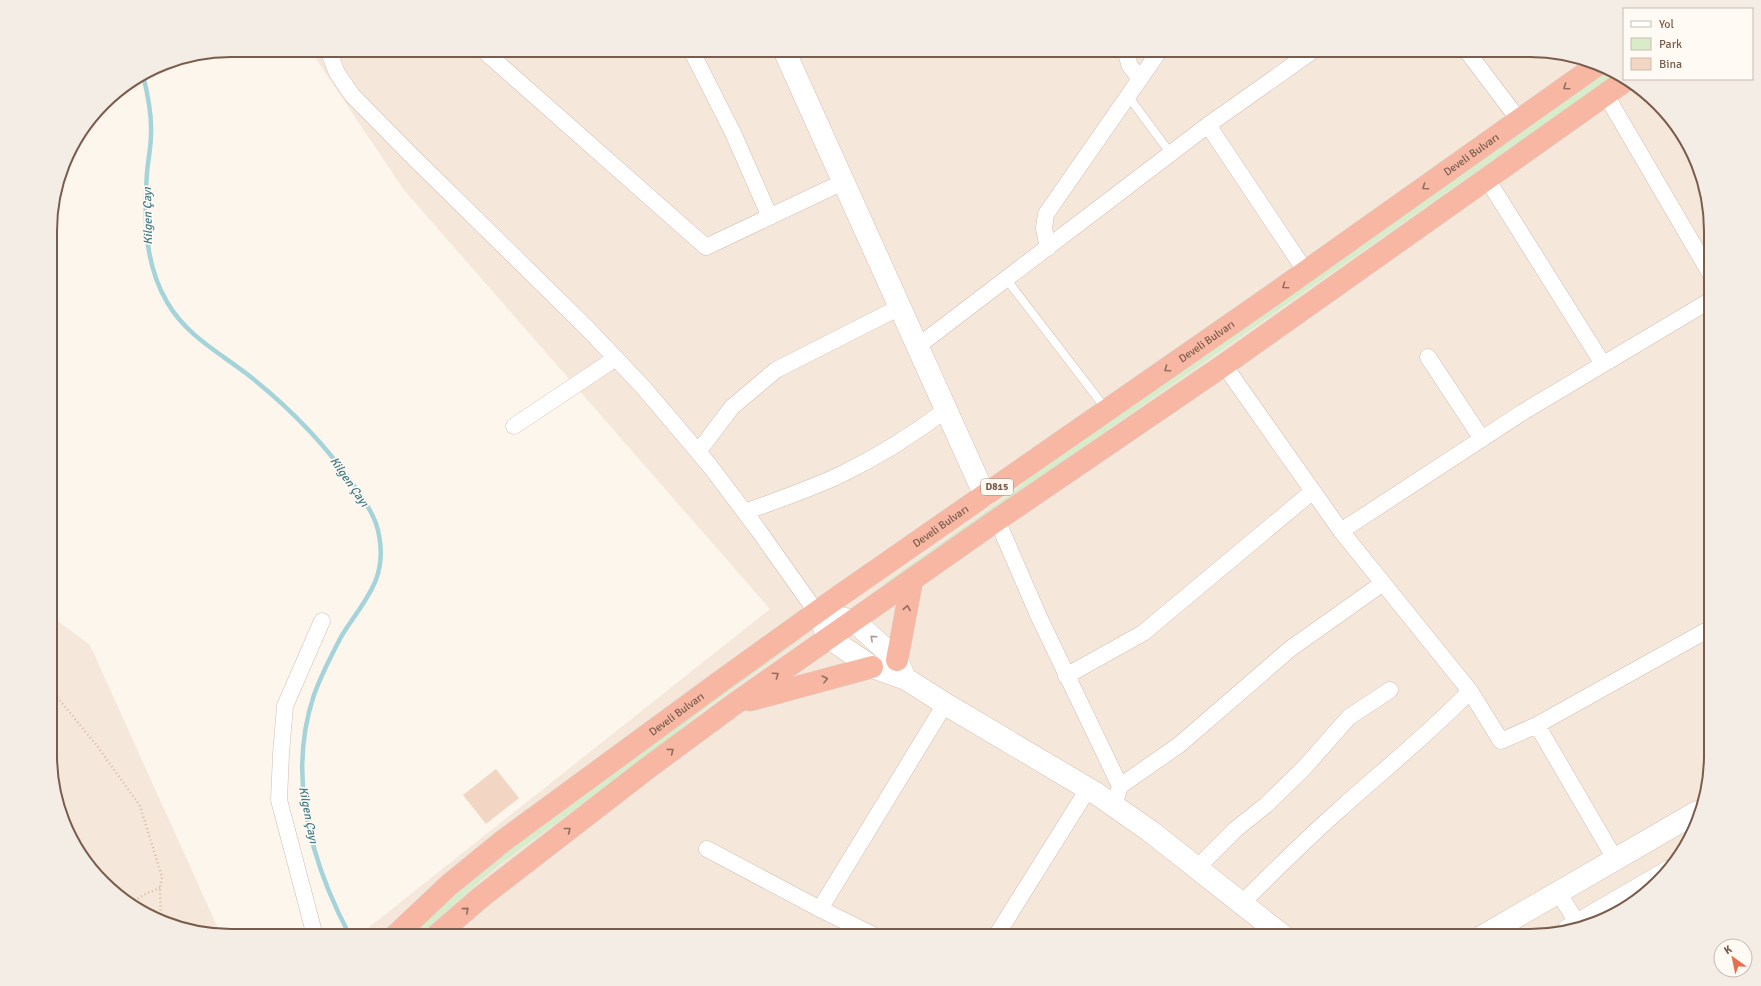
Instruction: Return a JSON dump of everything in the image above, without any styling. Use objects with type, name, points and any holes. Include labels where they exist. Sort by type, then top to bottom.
[{"type":"highway","name":"Develi Bulvarı","points":[[402,929],[449,885],[503,841],[817,613],[1306,272],[1592,68]]},
{"type":"highway","name":"D815","points":[[444,929],[494,888],[649,767],[733,705],[997,520],[1224,365],[1622,83]]},
{"type":"highway","points":[[901,669],[912,580]]},
{"type":"highway","points":[[733,705],[872,666]]},
{"type":"street","points":[[330,57],[336,73],[352,95],[616,358],[643,387],[698,452],[744,512],[817,613],[829,638],[872,666],[901,669]]},
{"type":"street","points":[[491,57],[706,246],[844,182]]},
{"type":"street","points":[[695,57],[733,133],[770,217]]},
{"type":"street","points":[[787,57],[985,496]]},
{"type":"street","points":[[1127,57],[1130,66],[1140,79]]},
{"type":"street","points":[[1048,248],[1044,228],[1046,214],[1155,57]]},
{"type":"street","points":[[918,346],[1208,125],[1304,57]]},
{"type":"street","points":[[1471,57],[1519,120]]},
{"type":"street","points":[[1606,95],[1704,263]]},
{"type":"street","points":[[1208,125],[1306,272]]},
{"type":"street","points":[[1487,179],[1603,364]]},
{"type":"street","points":[[1341,531],[1523,412],[1704,304]]},
{"type":"street","points":[[698,452],[732,407],[776,370],[900,307]]},
{"type":"street","points":[[1428,357],[1482,439]]},
{"type":"street","points":[[514,426],[616,358]]},
{"type":"street","points":[[1224,365],[1341,531],[1470,691],[1501,742],[1537,725],[1704,632]]},
{"type":"street","points":[[744,512],[842,474],[915,433],[947,409]]},
{"type":"street","points":[[1066,676],[1142,632],[1313,491]]},
{"type":"street","points":[[997,520],[1117,796],[1150,831],[1274,929]]},
{"type":"street","points":[[1117,796],[1179,745],[1290,649],[1383,583]]},
{"type":"street","points":[[817,613],[854,621],[901,669],[947,705],[1088,789],[1117,796]]},
{"type":"street","points":[[313,929],[279,800],[285,706],[322,621]]},
{"type":"street","points":[[1197,868],[1236,829],[1266,805],[1304,768],[1349,717],[1390,690]]},
{"type":"street","points":[[1242,903],[1327,820],[1449,713],[1470,691]]},
{"type":"street","points":[[820,909],[942,709],[947,705]]},
{"type":"street","points":[[1537,725],[1615,859]]},
{"type":"street","points":[[1000,929],[1088,789]]},
{"type":"street","points":[[1495,929],[1694,814]]},
{"type":"street","points":[[707,849],[861,929]]},
{"type":"street","points":[[1578,922],[1654,877]]},
{"type":"street","points":[[1558,892],[1572,924]]},
{"type":"lane","points":[[1128,96],[1171,154]]},
{"type":"lane","points":[[1006,280],[1107,411]]},
{"type":"path","points":[[57,697],[98,747],[140,806],[162,876],[160,888],[161,914]]},
{"type":"path","points":[[135,900],[147,893],[160,888]]},
{"type":"shaded area","points":[[315,57],[1541,57],[1564,60],[1586,66],[1617,80],[1645,100],[1661,116],[1681,144],[1695,175],[1701,197],[1704,220],[1704,766],[1701,789],[1695,811],[1681,842],[1661,870],[1645,886],[1617,906],[1586,920],[1564,926],[1541,929],[367,929],[770,609],[404,190]]},
{"type":"shaded area","points":[[57,621],[90,645],[218,929],[197,926],[175,920],[144,906],[125,893],[100,870],[93,861],[80,842],[70,821],[60,789],[57,766]]},
{"type":"green space","points":[[1602,73],[1611,77],[886,585],[885,583],[1019,488],[1026,479]]},
{"type":"green space","points":[[798,636],[801,639],[702,711],[652,753],[496,867],[427,929],[416,929],[475,874]]},
{"type":"building","points":[[496,769],[519,798],[486,824],[463,795]]},
{"type":"waterway","name":"Kilgen Çayı","points":[[144,80],[151,119],[151,144],[147,168],[146,190],[147,239],[150,256],[159,287],[167,302],[183,324],[203,342],[262,386],[305,426],[355,487],[370,510],[378,528],[381,551],[380,565],[376,578],[365,601],[341,637],[320,680],[314,695],[306,726],[302,757],[303,788],[307,819],[314,849],[324,879],[346,929]]}]
